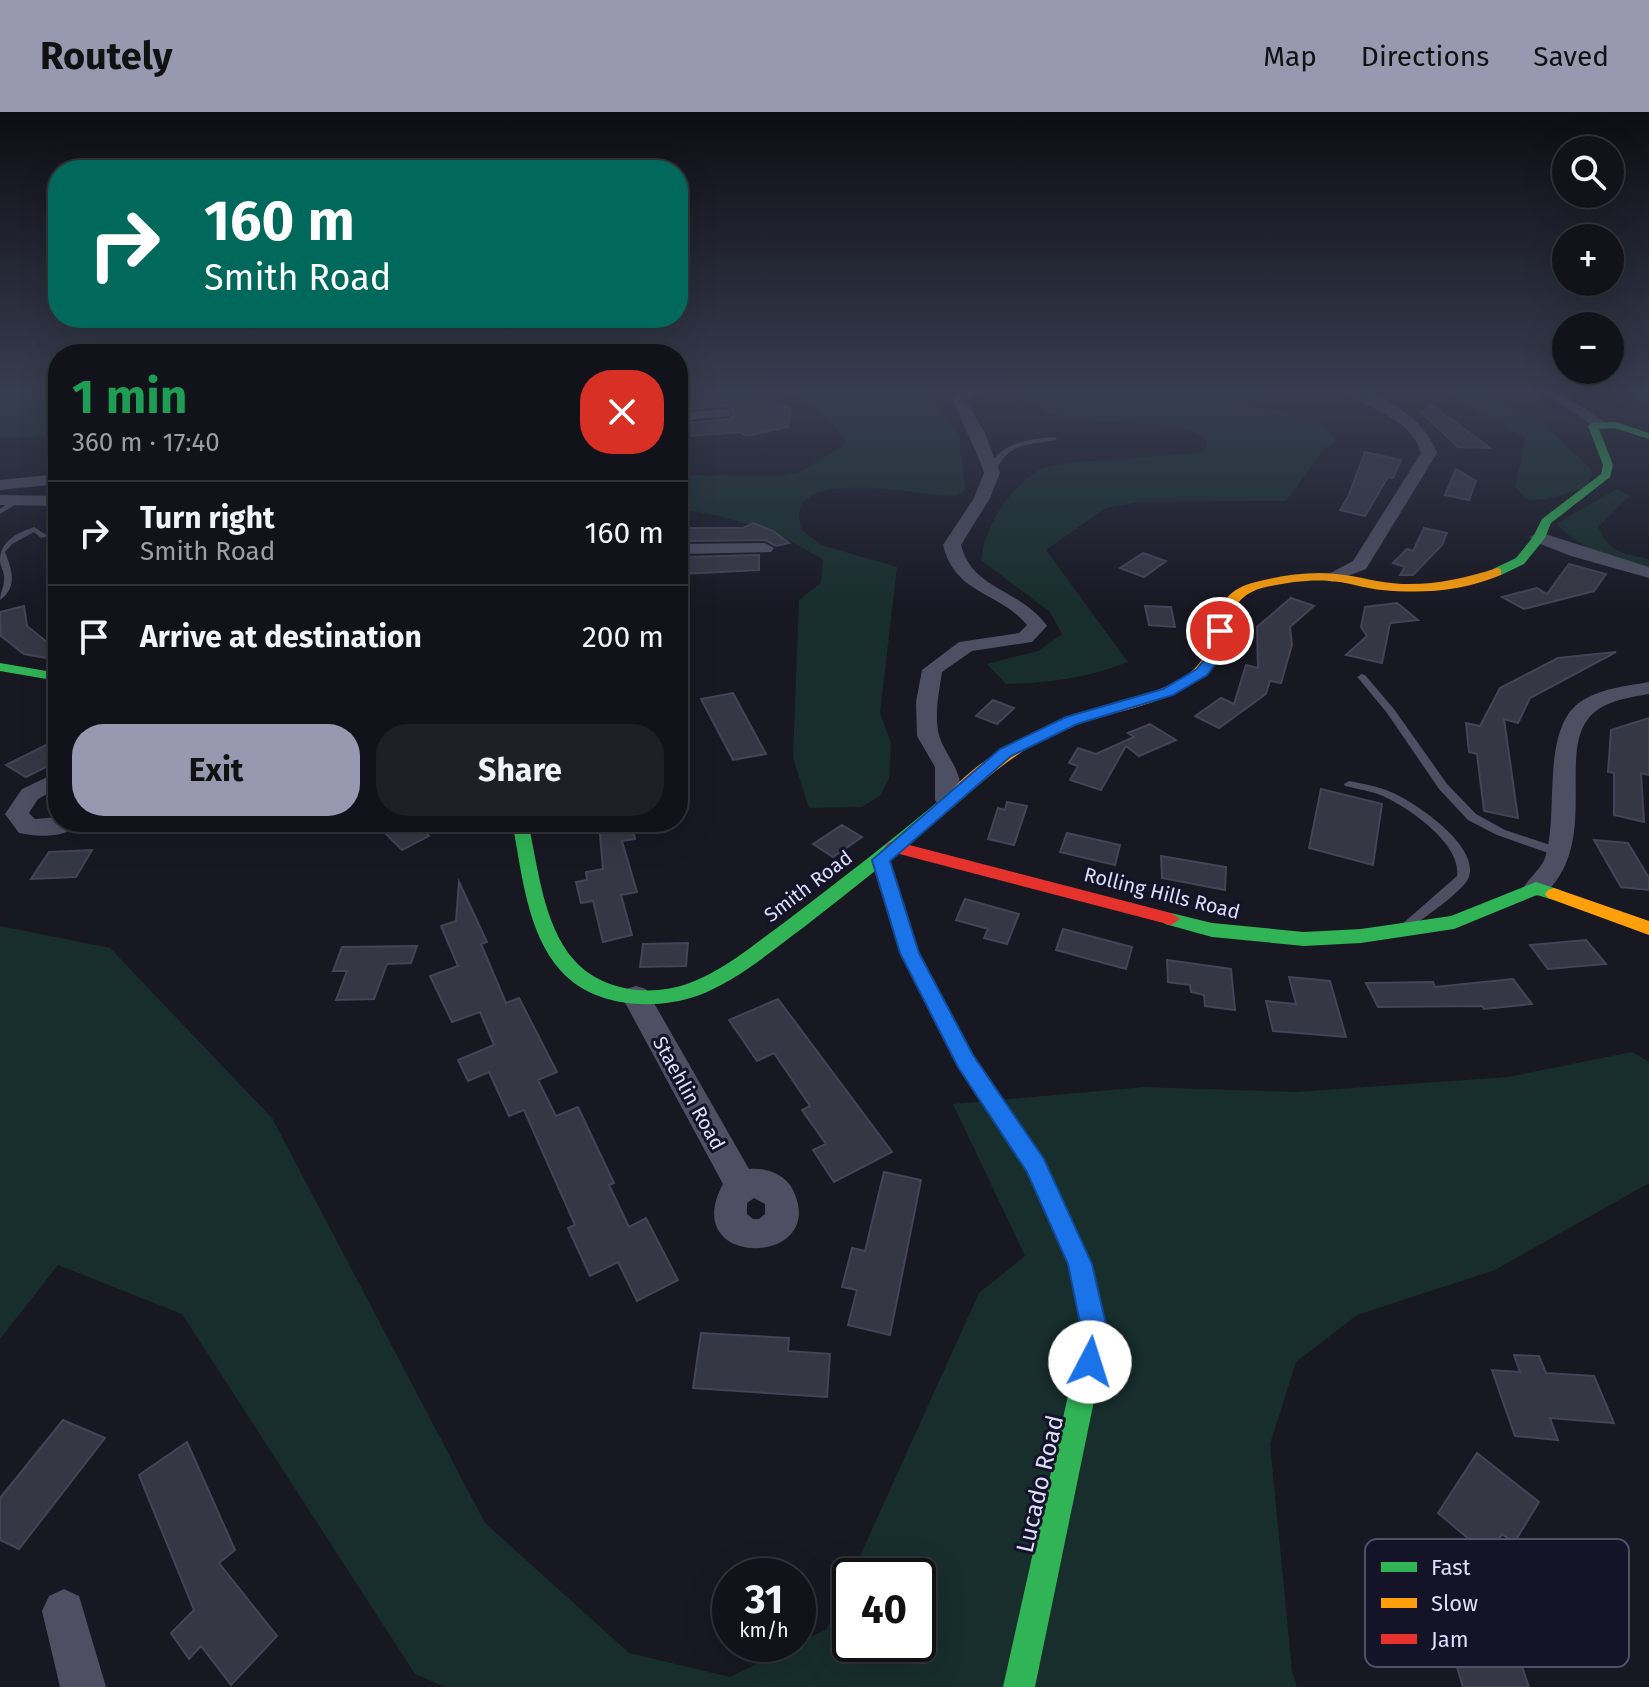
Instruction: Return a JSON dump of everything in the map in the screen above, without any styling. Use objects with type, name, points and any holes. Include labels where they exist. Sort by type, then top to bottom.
[{"type":"street","points":[[947,800],[946,767],[928,736],[927,702],[932,670],[966,646],[1025,638],[1037,626],[1032,617],[958,566],[952,545],[991,483],[993,469],[989,462]]},
{"type":"street","points":[[1332,577],[1360,565],[1374,548],[1424,462]]},
{"type":"street","name":"Smith Road","points":[[522,832],[552,943],[565,963],[584,982],[610,992],[636,997],[672,995],[699,986],[734,969],[887,854],[1006,752],[1072,721],[1168,692],[1202,672],[1217,653],[1224,609],[1232,595],[1270,583],[1332,577],[1372,585],[1434,587],[1489,576],[1520,561],[1539,537],[1546,521],[1606,475],[1607,462]]},
{"type":"street","points":[[0,485],[48,480]]},
{"type":"street","points":[[9,500],[48,501]]},
{"type":"street","points":[[1539,537],[1577,552],[1649,573]]},
{"type":"street","points":[[688,549],[765,548]]},
{"type":"street","points":[[0,667],[48,675]]},
{"type":"street","points":[[1649,688],[1603,697],[1584,708],[1568,731],[1565,822],[1556,863],[1536,888],[1649,928]]},
{"type":"street","points":[[48,784],[30,794],[17,814],[28,827],[48,827]]},
{"type":"street","name":"Rolling Hills Road","points":[[887,854],[1212,930],[1304,939],[1361,936],[1454,922],[1536,888]]},
{"type":"street","name":"Lucado Road","points":[[887,854],[909,953],[966,1061],[1036,1166],[1080,1264],[1095,1333],[1019,1687]]},
{"type":"street","name":"Staehlin Road","points":[[636,997],[742,1188]]},
{"type":"street","points":[[64,1611],[83,1687]]},
{"type":"lane","points":[[993,469],[996,462]]},
{"type":"lane","points":[[0,512],[9,500]]},
{"type":"lane","points":[[0,597],[7,591],[10,581],[1,552],[9,542],[34,529],[44,536]]},
{"type":"lane","points":[[1362,677],[1380,694],[1447,788],[1474,819],[1558,852]]},
{"type":"lane","points":[[1349,784],[1385,793],[1410,809],[1461,852],[1466,865],[1462,879],[1402,930]]},
{"type":"green space","points":[[815,462],[962,462],[965,490],[955,496],[851,488],[814,495],[802,504],[800,510],[801,529],[821,545],[897,567],[880,713],[891,743],[889,778],[881,795],[862,807],[809,808],[793,758],[799,600],[821,583],[823,560],[754,526],[688,511],[688,475],[781,476],[797,473]]},
{"type":"green space","points":[[1077,462],[1314,462],[1286,501],[1139,502],[1106,508],[1046,550],[1128,662],[1068,679],[1006,684],[987,664],[1038,651],[1062,634],[1050,612],[981,560],[983,547],[993,521],[1019,485],[1050,466]]},
{"type":"green space","points":[[1520,462],[1584,462],[1593,475],[1584,488],[1547,499],[1528,500],[1515,487]]},
{"type":"green space","points":[[1617,489],[1629,496],[1598,527],[1612,547],[1649,559],[1649,568],[1599,553],[1556,524]]},
{"type":"green space","points":[[0,926],[110,948],[272,1118],[485,1523],[629,1653],[730,1677],[760,1662],[816,1662],[816,1634],[827,1629],[832,1618],[832,1662],[936,1662],[936,1558],[859,1558],[979,1293],[1025,1256],[953,1104],[1144,1087],[1296,1092],[1508,1077],[1632,1052],[1649,1062],[1649,1183],[1495,1270],[1357,1315],[1296,1362],[1270,1444],[1292,1671],[1297,1687],[445,1687],[415,1674],[182,1314],[58,1265],[0,1339]]},
{"type":"building","points":[[1361,462],[1400,462],[1393,478],[1388,477],[1365,516],[1340,510]]},
{"type":"building","points":[[1456,469],[1476,481],[1469,500],[1445,495]]},
{"type":"building","points":[[753,523],[773,531],[789,543],[776,546],[765,540],[688,541],[688,528],[743,528]]},
{"type":"building","points":[[1424,528],[1447,533],[1442,545],[1413,575],[1400,575],[1405,567],[1393,563],[1407,549],[1413,551]]},
{"type":"building","points":[[1143,553],[1166,561],[1144,577],[1120,568]]},
{"type":"building","points":[[759,555],[759,570],[688,574],[688,557]]},
{"type":"building","points":[[1569,564],[1606,574],[1594,591],[1524,609],[1502,597],[1537,588],[1547,594]]},
{"type":"building","points":[[1291,598],[1314,606],[1290,627],[1292,645],[1281,683],[1270,681],[1266,694],[1219,728],[1195,716],[1221,698],[1234,704],[1246,665],[1258,668],[1257,627]]},
{"type":"building","points":[[1397,603],[1418,620],[1390,623],[1382,663],[1346,655],[1367,636],[1361,627],[1365,607]]},
{"type":"building","points":[[24,606],[27,626],[48,643],[48,658],[24,654],[1,636],[0,612]]},
{"type":"building","points":[[1145,606],[1171,607],[1175,627],[1149,625]]},
{"type":"building","points":[[1616,652],[1530,698],[1518,723],[1504,719],[1518,818],[1484,811],[1477,754],[1469,752],[1466,723],[1480,726],[1500,688],[1558,658]]},
{"type":"building","points":[[733,693],[766,754],[733,760],[701,699]]},
{"type":"building","points":[[993,700],[1014,708],[997,724],[976,716]]},
{"type":"building","points":[[1649,718],[1649,775],[1641,773],[1644,822],[1614,815],[1614,773],[1608,772],[1611,730]]},
{"type":"building","points":[[1150,724],[1176,740],[1139,756],[1126,746],[1101,790],[1070,780],[1078,766],[1069,763],[1078,748],[1096,754],[1134,737],[1128,733]]},
{"type":"building","points":[[48,744],[48,766],[26,777],[6,765]]},
{"type":"building","points":[[1321,789],[1382,804],[1373,865],[1309,848]]},
{"type":"building","points":[[1007,802],[1027,806],[1014,845],[988,839],[998,808],[1005,810]]},
{"type":"building","points":[[842,825],[862,837],[833,857],[813,844]]},
{"type":"building","points":[[384,832],[425,832],[429,836],[402,850]]},
{"type":"building","points":[[600,832],[634,832],[635,839],[622,841],[637,892],[621,895],[632,935],[603,942],[593,901],[581,903],[576,882],[587,880],[586,872],[603,869]]},
{"type":"building","points":[[1067,833],[1120,845],[1115,865],[1060,852]]},
{"type":"building","points":[[1594,840],[1628,843],[1649,878],[1649,890],[1621,887]]},
{"type":"building","points":[[92,850],[76,877],[31,879],[49,852]]},
{"type":"building","points":[[1161,856],[1226,867],[1225,890],[1162,878]]},
{"type":"building","points":[[459,882],[487,942],[481,944],[506,1003],[519,998],[557,1072],[538,1080],[556,1116],[578,1107],[614,1183],[609,1185],[629,1227],[646,1218],[678,1280],[637,1301],[618,1262],[590,1276],[568,1228],[575,1225],[524,1110],[509,1116],[489,1072],[468,1081],[458,1060],[494,1045],[480,1012],[452,1022],[430,976],[458,966],[441,926],[456,921]]},
{"type":"building","points":[[965,899],[1019,914],[1007,944],[984,938],[988,929],[956,920]]},
{"type":"building","points":[[1063,929],[1132,947],[1126,969],[1056,950]]},
{"type":"building","points":[[1586,940],[1606,964],[1548,969],[1530,945]]},
{"type":"building","points":[[688,943],[686,966],[640,967],[643,944]]},
{"type":"building","points":[[417,946],[411,963],[387,964],[374,999],[336,1000],[347,971],[333,971],[342,947]]},
{"type":"building","points":[[1167,960],[1231,969],[1235,1010],[1205,1006],[1204,995],[1191,992],[1190,985],[1168,982]]},
{"type":"building","points":[[1289,977],[1330,981],[1346,1037],[1273,1031],[1266,1001],[1296,1004]]},
{"type":"building","points":[[1513,979],[1532,1004],[1484,1009],[1482,1006],[1378,1007],[1366,983],[1433,982],[1435,987]]},
{"type":"building","points":[[778,999],[892,1152],[834,1182],[813,1150],[826,1144],[802,1110],[810,1106],[774,1053],[757,1061],[729,1020]]},
{"type":"building","points":[[884,1172],[921,1180],[890,1335],[848,1325],[857,1290],[842,1287],[852,1248],[865,1251]]},
{"type":"building","points":[[701,1333],[789,1338],[788,1351],[830,1354],[827,1397],[693,1388]]},
{"type":"building","points":[[1514,1355],[1539,1356],[1546,1373],[1594,1376],[1614,1423],[1550,1418],[1558,1440],[1515,1436],[1492,1370],[1520,1372]]},
{"type":"building","points":[[63,1420],[105,1438],[19,1549],[0,1540],[0,1498]]},
{"type":"building","points":[[187,1442],[235,1550],[219,1563],[277,1636],[231,1685],[201,1646],[189,1659],[171,1633],[194,1610],[139,1475]]},
{"type":"building","points":[[1477,1453],[1539,1502],[1516,1539],[1509,1539],[1502,1534],[1499,1539],[1469,1539],[1438,1513]]},
{"type":"building","points":[[1457,1667],[1522,1667],[1529,1687],[1463,1687]]},
{"type":"traffic: fast","points":[[1497,572],[1520,561],[1539,538],[1546,521],[1606,475],[1607,462]]},
{"type":"traffic: fast","points":[[0,667],[48,675]]},
{"type":"traffic: fast","points":[[522,832],[542,917],[557,951],[567,965],[577,975],[602,989],[630,996],[659,997],[691,990],[739,965],[857,876],[954,797]]},
{"type":"traffic: fast","points":[[1171,919],[1212,930],[1304,939],[1361,936],[1454,922],[1536,888],[1554,894]]},
{"type":"traffic: fast","points":[[1019,1141],[1036,1166],[1080,1264],[1095,1333],[1019,1687]]},
{"type":"traffic: slow","points":[[954,797],[997,762],[1041,734],[1156,696],[1200,673],[1210,663],[1230,602],[1238,593],[1252,587],[1291,579],[1330,577],[1386,587],[1419,588],[1468,582],[1497,572]]},
{"type":"traffic: slow","points":[[1554,894],[1649,928]]},
{"type":"traffic: jam","points":[[894,847],[1171,919]]},
{"type":"traffic: jam","points":[[880,860],[909,953],[966,1061],[1019,1141]]},
{"type":"route","points":[[1090,1362],[1095,1333],[1080,1264],[1036,1166],[966,1061],[909,953],[880,860],[1006,752],[1072,721],[1168,692],[1202,672],[1217,653],[1220,631]]}]
